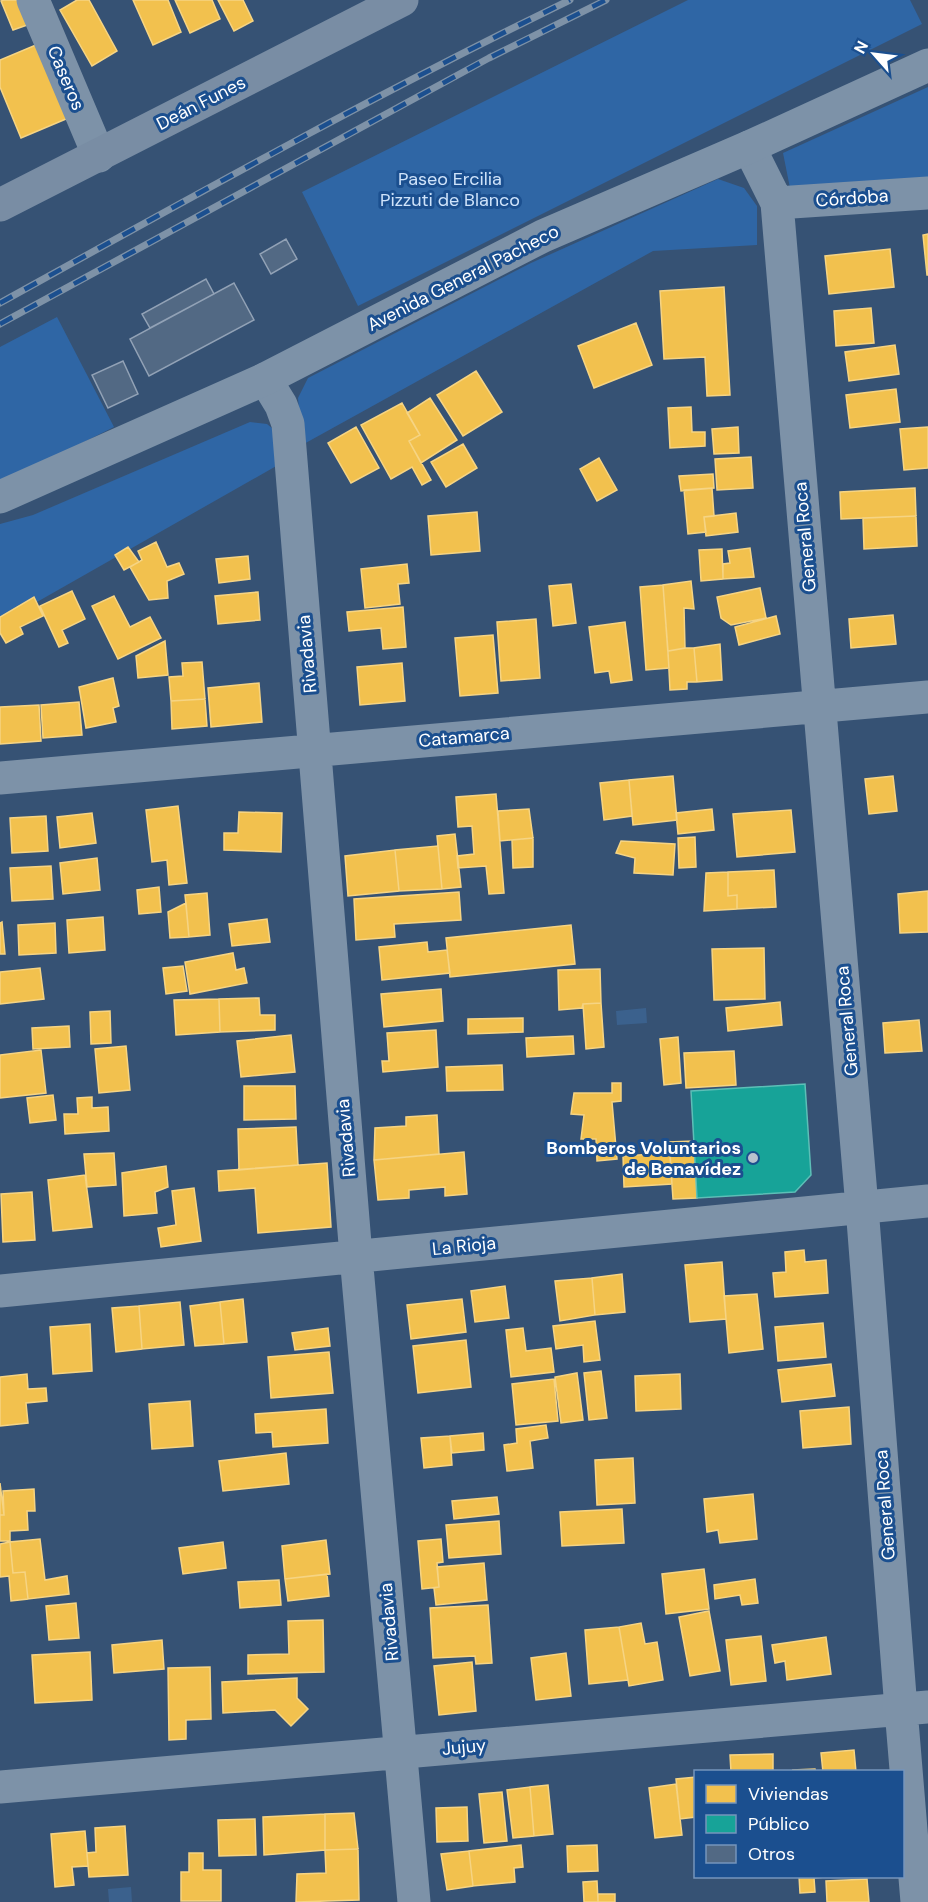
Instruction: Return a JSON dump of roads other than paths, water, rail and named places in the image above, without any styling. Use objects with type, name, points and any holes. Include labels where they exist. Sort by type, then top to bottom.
[{"type":"main road","name":"Deán Funes","points":[[0,205],[402,0]]},
{"type":"street","name":"Caseros","points":[[33,0],[99,156]]},
{"type":"street","name":"Avenida General Pacheco","points":[[0,498],[265,379],[543,236],[748,147],[928,65]]},
{"type":"street","name":"General Roca","points":[[748,147],[777,203],[862,1206],[914,1708],[917,1902]]},
{"type":"street","name":"Córdoba","points":[[777,203],[928,193]]},
{"type":"street","name":"Rivadavia","points":[[265,379],[281,405],[288,424],[356,1256],[414,1902]]},
{"type":"street","name":"Catamarca","points":[[0,778],[928,697]]},
{"type":"street","name":"La Rioja","points":[[0,1291],[928,1201]]},
{"type":"street","name":"Jujuy","points":[[0,1787],[914,1708]]},
{"type":"railway","points":[[0,303],[354,110],[570,0]]},
{"type":"railway","points":[[0,324],[489,58],[606,0]]},
{"type":"place","name":"Bomberos Voluntarios de Benavídez","points":[[753,1158]]},
{"type":"park label","name":"Paseo Ercilia Pizzuti de Blanco","points":[[450,189]]}]
